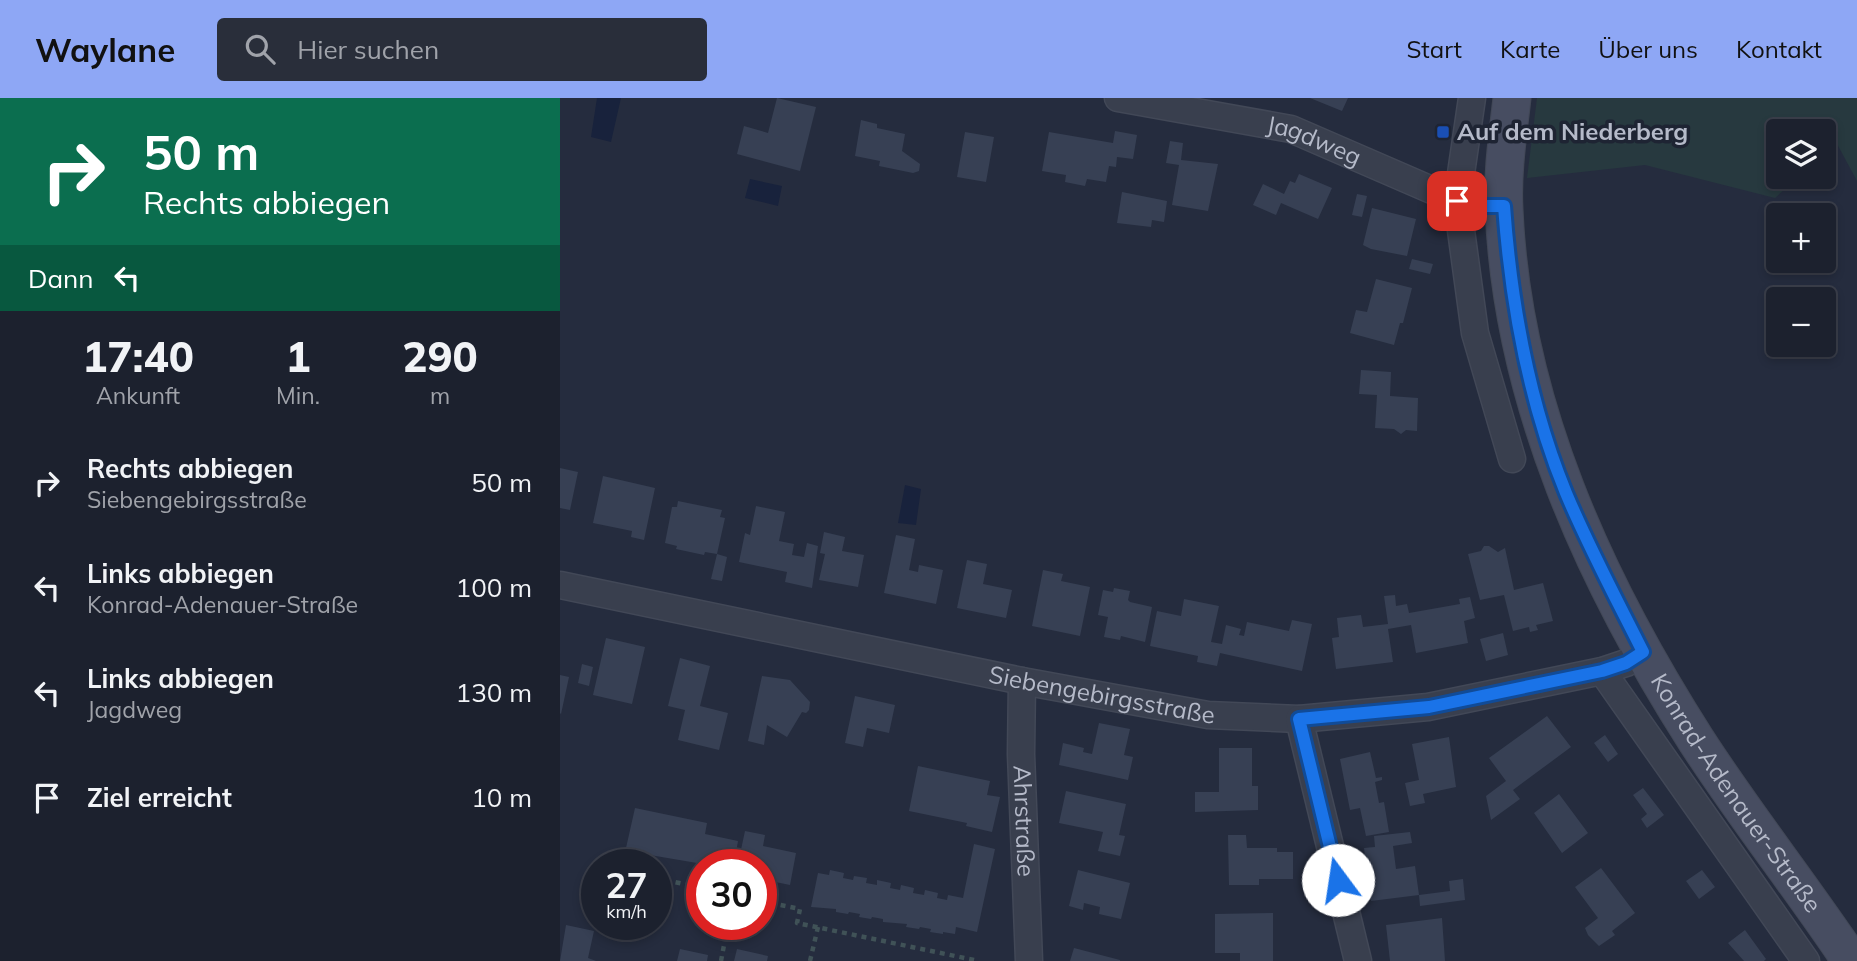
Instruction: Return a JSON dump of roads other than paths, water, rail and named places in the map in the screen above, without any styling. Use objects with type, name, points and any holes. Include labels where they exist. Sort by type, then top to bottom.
[{"type":"street","name":"Jagdweg","points":[[1118,98],[1291,129],[1457,201],[1483,206],[1504,206]]},
{"type":"street","points":[[1472,98],[1457,201],[1475,333],[1513,459]]},
{"type":"street","name":"Konrad-Adenauer-Straße","points":[[1512,98],[1504,206],[1508,264],[1518,324],[1537,406],[1565,491],[1596,560],[1643,652],[1697,741],[1851,961]]},
{"type":"street","name":"Siebengebirgsstraße","points":[[560,585],[1022,681],[1208,715],[1299,719],[1429,707],[1602,671],[1626,663],[1643,652]]},
{"type":"street","name":"Konrad-Adenauer-Straße","points":[[1602,671],[1806,961]]},
{"type":"street","name":"Ahrstraße","points":[[1022,681],[1021,754],[1029,961]]},
{"type":"street","points":[[1299,719],[1358,961]]},
{"type":"water","points":[[597,98],[621,98],[611,142],[591,137]]},
{"type":"water","points":[[750,179],[782,186],[778,206],[745,198]]},
{"type":"water","points":[[905,485],[921,489],[916,525],[898,523]]},
{"type":"place","name":"Auf dem Niederberg","points":[[1443,132]]}]
